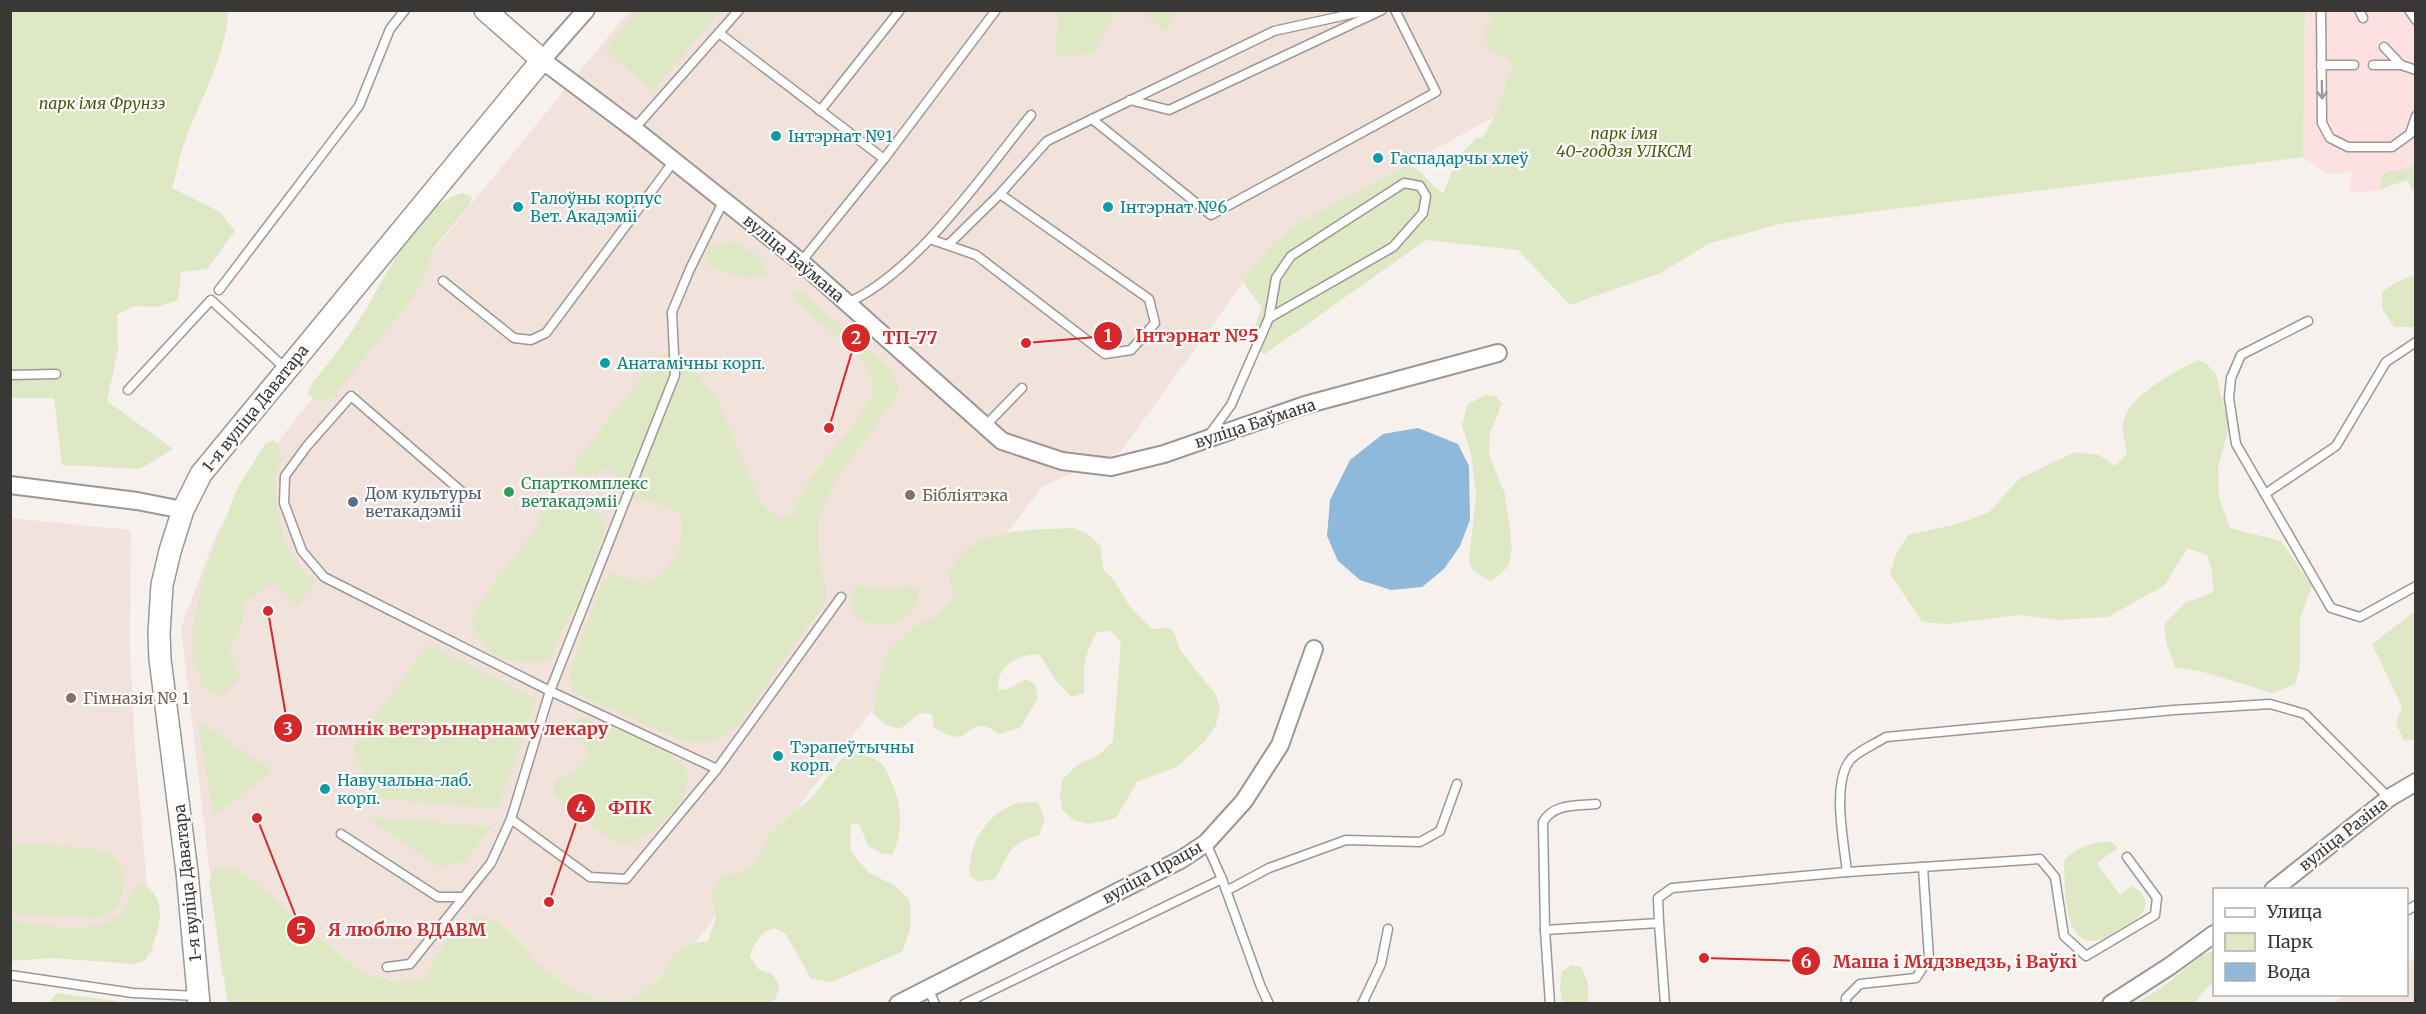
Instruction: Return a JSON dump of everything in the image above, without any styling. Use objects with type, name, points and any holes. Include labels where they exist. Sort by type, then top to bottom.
[{"type":"street","name":"вуліца Баўмана","points":[[484,10],[542,60],[674,160],[801,262],[1002,441],[1062,461],[1111,466],[1164,454],[1305,405],[1498,353]]},
{"type":"street","name":"1-я вуліца Даватара","points":[[199,1000],[187,872],[160,659],[159,633],[162,585],[183,510],[201,474],[542,60],[586,10]]},
{"type":"street","points":[[10,485],[137,501],[183,510]]},
{"type":"street","name":"вуліца Працы","points":[[898,1004],[932,996],[1182,859],[1206,843],[1244,801],[1280,745],[1314,649]]},
{"type":"street","name":"вуліца Разіна","points":[[2275,888],[2389,798],[2415,782]]},
{"type":"street","points":[[2111,1004],[2213,935]]},
{"type":"lane","points":[[219,290],[359,106],[390,29],[405,10]]},
{"type":"lane","points":[[634,129],[739,10]]},
{"type":"lane","points":[[820,111],[900,10]]},
{"type":"lane","points":[[801,262],[884,159],[996,10]]},
{"type":"lane","points":[[949,244],[1000,194],[1047,141],[1274,31],[1369,10]]},
{"type":"lane","points":[[1130,100],[1169,110],[1382,10]]},
{"type":"lane","points":[[1092,119],[1211,215],[1436,92],[1395,10]]},
{"type":"lane","points":[[2321,10],[2322,123],[2330,138],[2348,147],[2392,147],[2410,134],[2415,117]]},
{"type":"lane","points":[[2409,10],[2415,20]]},
{"type":"lane","points":[[719,33],[884,159]]},
{"type":"lane","points":[[2384,46],[2400,65]]},
{"type":"lane","points":[[2321,65],[2354,65]]},
{"type":"lane","points":[[2373,65],[2400,65],[2415,70]]},
{"type":"lane","points":[[847,303],[867,294],[930,239],[1030,115]]},
{"type":"lane","points":[[443,281],[514,338],[531,340],[546,333],[674,160]]},
{"type":"lane","points":[[1205,440],[1231,405],[1269,318],[1276,278],[1291,256],[1404,183],[1420,186],[1426,196],[1423,213],[1393,248],[1269,318]]},
{"type":"lane","points":[[930,239],[976,255],[1105,354],[1131,350],[1155,322],[1149,299],[1000,194]]},
{"type":"lane","points":[[387,967],[410,964],[491,863],[511,819],[550,692],[675,375],[672,312],[723,200]]},
{"type":"lane","points":[[128,390],[211,300],[287,369]]},
{"type":"lane","points":[[2308,321],[2241,355],[2231,378],[2229,398],[2236,444],[2331,608],[2360,617],[2415,586]]},
{"type":"lane","points":[[2265,494],[2336,446],[2386,362],[2415,342]]},
{"type":"lane","points":[[10,375],[56,374]]},
{"type":"lane","points":[[985,426],[1022,388]]},
{"type":"lane","points":[[462,492],[351,396],[307,446],[285,476],[284,503],[302,551],[324,578],[550,692],[717,769]]},
{"type":"lane","points":[[511,819],[590,878],[626,879],[717,769],[841,597]]},
{"type":"lane","points":[[1847,872],[1840,786],[1845,768],[1853,757],[1886,737],[2174,710],[2270,704],[2305,714],[2389,798]]},
{"type":"lane","points":[[1226,891],[1269,868],[1346,840],[1420,842],[1440,831],[1457,784]]},
{"type":"lane","points":[[1550,1004],[1545,930],[1543,822],[1549,812],[1561,807],[1596,804]]},
{"type":"lane","points":[[341,834],[438,897],[462,897]]},
{"type":"lane","points":[[1206,843],[1222,879],[1260,987],[1269,1004]]},
{"type":"lane","points":[[1665,1004],[1658,898],[1672,888],[1847,872],[2040,859],[2055,877],[2064,936],[2086,956],[2155,915],[2157,898],[2127,857]]},
{"type":"lane","points":[[1846,1004],[1846,998],[1860,984],[1916,978],[1929,958],[1923,867]]},
{"type":"lane","points":[[964,1004],[1222,879]]},
{"type":"lane","points":[[1545,930],[1659,923]]},
{"type":"lane","points":[[1362,1004],[1381,964],[1388,929]]},
{"type":"lane","points":[[10,975],[199,1000]]},
{"type":"lane","points":[[134,993],[134,1004]]},
{"type":"shaded area","points":[[629,11],[1490,11],[1512,65],[1494,117],[1293,226],[1269,247],[1121,451],[1042,487],[649,1003],[360,1003],[222,976],[181,628],[216,534],[287,430]]},
{"type":"shaded area","points":[[2305,11],[2415,11],[2415,164],[2408,168],[2382,173],[2379,190],[2349,193],[2351,172],[2328,174],[2303,157]]},
{"type":"shaded area","name":"Гімназія № 1","points":[[10,518],[131,530],[130,647],[135,750],[153,953],[11,942]]},
{"type":"shaded area","points":[[2415,958],[2415,1003],[2333,1003],[2347,996],[2408,996],[2408,962]]},
{"type":"green space","points":[[1059,10],[1134,11],[1115,14],[1093,54],[1055,56]]},
{"type":"green space","name":"парк імя Фрунзэ","points":[[11,11],[228,11],[227,27],[218,60],[186,138],[172,188],[220,212],[235,231],[207,269],[181,272],[178,300],[157,307],[134,306],[117,315],[118,350],[107,401],[173,449],[140,469],[62,465],[54,398],[11,398]]},
{"type":"green space","points":[[637,11],[720,11],[653,91],[605,50]]},
{"type":"green space","points":[[1143,11],[1175,11],[1166,33]]},
{"type":"green space","name":"парк імя 40-годдзя УЛКСМ","points":[[1489,11],[2305,11],[2303,157],[1784,223],[1708,244],[1661,273],[1570,305],[1518,250],[1426,240],[1265,354],[1248,344],[1262,308],[1243,282],[1269,247],[1293,226],[1410,163],[1443,194],[1458,157],[1476,138],[1483,137],[1494,117],[1512,66],[1509,60],[1488,49],[1483,26],[1494,25]]},
{"type":"green space","points":[[2415,164],[2415,194],[2407,180],[2379,190],[2382,173],[2408,168]]},
{"type":"green space","points":[[463,193],[472,197],[470,205],[435,246],[424,278],[414,296],[335,395],[327,401],[316,401],[307,394],[311,385],[353,330],[402,247],[431,212],[446,200]]},
{"type":"green space","points":[[731,241],[758,257],[762,261],[765,274],[751,278],[729,274],[708,266],[706,256],[709,246]]},
{"type":"green space","points":[[2415,274],[2415,327],[2394,327],[2382,308],[2382,292]]},
{"type":"green space","points":[[793,292],[802,292],[892,370],[898,387],[897,395],[839,476],[822,511],[817,537],[826,600],[737,727],[714,742],[685,742],[573,692],[569,672],[601,584],[613,573],[647,584],[671,564],[682,535],[680,514],[655,503],[624,497],[619,492],[615,475],[610,469],[590,477],[575,474],[575,463],[657,357],[667,354],[677,357],[699,376],[716,397],[761,503],[778,519],[791,515],[810,478],[847,434],[873,394],[872,378],[856,351],[795,302]]},
{"type":"green space","points":[[2198,360],[2207,364],[2216,375],[2229,427],[2218,466],[2219,497],[2230,528],[2281,541],[2312,586],[2300,619],[2300,667],[2295,684],[2272,693],[2200,671],[2175,667],[2167,645],[2164,624],[2185,603],[2213,592],[2212,571],[2207,555],[2187,548],[2165,585],[2108,617],[2059,620],[2019,615],[1946,624],[1922,622],[1890,574],[1896,554],[1908,535],[1957,524],[1989,512],[2020,478],[2075,452],[2099,455],[2115,466],[2127,453],[2123,426],[2125,416],[2132,405],[2152,387]]},
{"type":"green space","points":[[1485,395],[1496,396],[1502,404],[1490,433],[1489,455],[1505,494],[1512,547],[1508,567],[1491,581],[1473,571],[1469,561],[1476,494],[1471,454],[1462,425],[1467,405]]},
{"type":"green space","points":[[274,440],[280,448],[281,459],[275,478],[277,509],[287,549],[314,584],[298,606],[273,582],[245,603],[240,632],[228,648],[241,677],[221,698],[201,686],[200,674],[193,662],[193,627],[204,574],[237,489],[265,444]]},
{"type":"green space","points":[[561,500],[574,500],[595,510],[605,522],[604,535],[577,607],[565,624],[552,655],[540,663],[504,660],[489,652],[472,625],[476,609],[537,526],[549,504]]},
{"type":"green space","points":[[1074,528],[1087,534],[1101,546],[1103,569],[1113,579],[1129,605],[1152,629],[1169,628],[1174,632],[1180,650],[1216,695],[1220,708],[1216,725],[1205,741],[1178,766],[1137,782],[1116,818],[1089,824],[1073,820],[1063,811],[1060,797],[1062,780],[1077,765],[1099,755],[1113,741],[1121,643],[1111,631],[1097,632],[1089,647],[1084,669],[1084,693],[1072,697],[1057,682],[1039,654],[1023,657],[1009,663],[1004,668],[1000,674],[998,690],[1005,690],[1026,679],[1035,684],[1038,698],[1020,728],[1000,734],[980,726],[954,737],[934,728],[932,714],[920,713],[900,729],[885,724],[873,713],[876,690],[889,651],[915,626],[939,614],[954,596],[950,573],[956,561],[966,550],[979,542],[1010,532]]},
{"type":"green space","points":[[863,585],[884,591],[910,585],[919,591],[915,606],[905,617],[892,623],[878,624],[865,621],[855,614],[851,604],[853,589]]},
{"type":"green space","points":[[2415,611],[2415,740],[2404,741],[2396,723],[2402,707],[2372,644]]},
{"type":"green space","points":[[428,645],[536,699],[498,809],[370,798],[353,747]]},
{"type":"green space","points":[[576,718],[632,736],[663,750],[682,764],[687,774],[687,785],[683,796],[667,818],[648,835],[630,843],[616,843],[562,803],[553,792],[556,780],[578,770],[587,756],[588,749],[568,734],[568,725]]},
{"type":"green space","points":[[198,721],[273,771],[213,816]]},
{"type":"green space","points":[[855,752],[875,759],[885,768],[897,797],[900,826],[892,855],[881,853],[868,846],[859,823],[851,824],[850,850],[869,873],[894,885],[910,900],[910,930],[902,952],[831,982],[811,979],[786,934],[774,928],[758,939],[750,956],[758,969],[772,974],[779,984],[776,999],[769,1003],[228,1003],[209,883],[213,870],[228,867],[244,874],[361,973],[401,983],[425,979],[449,934],[473,917],[495,920],[515,937],[536,963],[567,987],[594,999],[619,1001],[638,997],[663,976],[674,953],[692,943],[708,941],[716,917],[712,893],[724,876],[738,873],[755,863],[769,835],[813,796],[842,758]]},
{"type":"green space","points":[[1038,802],[1045,819],[1039,835],[1015,846],[995,879],[979,882],[970,876],[972,853],[981,831],[989,821],[1008,807],[1019,803]]},
{"type":"green space","points":[[367,817],[491,827],[465,861],[439,867]]},
{"type":"green space","points":[[2101,842],[2112,842],[2118,848],[2097,863],[2120,895],[2132,886],[2142,894],[2145,907],[2135,920],[2103,938],[2092,941],[2082,938],[2070,921],[2065,894],[2064,860],[2081,848]]},
{"type":"green space","points":[[10,843],[86,848],[107,854],[116,859],[124,878],[119,902],[106,915],[97,918],[11,913]]},
{"type":"green space","points":[[146,886],[154,893],[160,911],[154,942],[145,961],[134,964],[52,958],[11,961],[11,920],[66,928],[96,926],[119,915],[135,887]]},
{"type":"green space","points":[[2213,951],[2213,981],[2194,1003],[2136,1003],[2163,987],[2202,955]]},
{"type":"green space","points":[[1572,965],[1581,967],[1588,983],[1588,1003],[1562,1003],[1560,986],[1562,971]]},
{"type":"green space","points":[[56,993],[117,1001],[118,1003],[49,1003]]},
{"type":"water","points":[[1418,428],[1458,444],[1469,466],[1470,520],[1460,546],[1444,569],[1422,587],[1391,590],[1360,580],[1338,561],[1327,536],[1330,500],[1350,460],[1383,434]]},
{"type":"place","name":"Інтэрнат №1","points":[[776,136]]},
{"type":"place","name":"Гаспадарчы хлеў","points":[[1378,158]]},
{"type":"place","name":"Галоўны корпус Вет. Акадэміі","points":[[518,207]]},
{"type":"place","name":"Інтэрнат №6","points":[[1108,207]]},
{"type":"place","name":"Інтэрнат №5","points":[[1026,343]]},
{"type":"place","name":"Анатамічны корп.","points":[[605,363]]},
{"type":"place","name":"ТП-77","points":[[829,428]]},
{"type":"place","name":"Спарткомплекс ветакадэміі","points":[[509,492]]},
{"type":"place","name":"Бібліятэка","points":[[910,495]]},
{"type":"place","name":"Дом культуры ветакадэміі","points":[[353,502]]},
{"type":"place","name":"помнік ветэрынарнаму лекару","points":[[268,611]]},
{"type":"place","name":"Гімназія № 1","points":[[71,698]]},
{"type":"place","name":"Тэрапеўтычны корп.","points":[[778,756]]},
{"type":"place","name":"Навучальна-лаб. корп.","points":[[325,789]]},
{"type":"place","name":"Я люблю ВДАВМ","points":[[257,818]]},
{"type":"place","name":"ФПК","points":[[549,902]]},
{"type":"place","name":"Маша і Мядзведзь, і Ваўкі","points":[[1704,958]]}]
